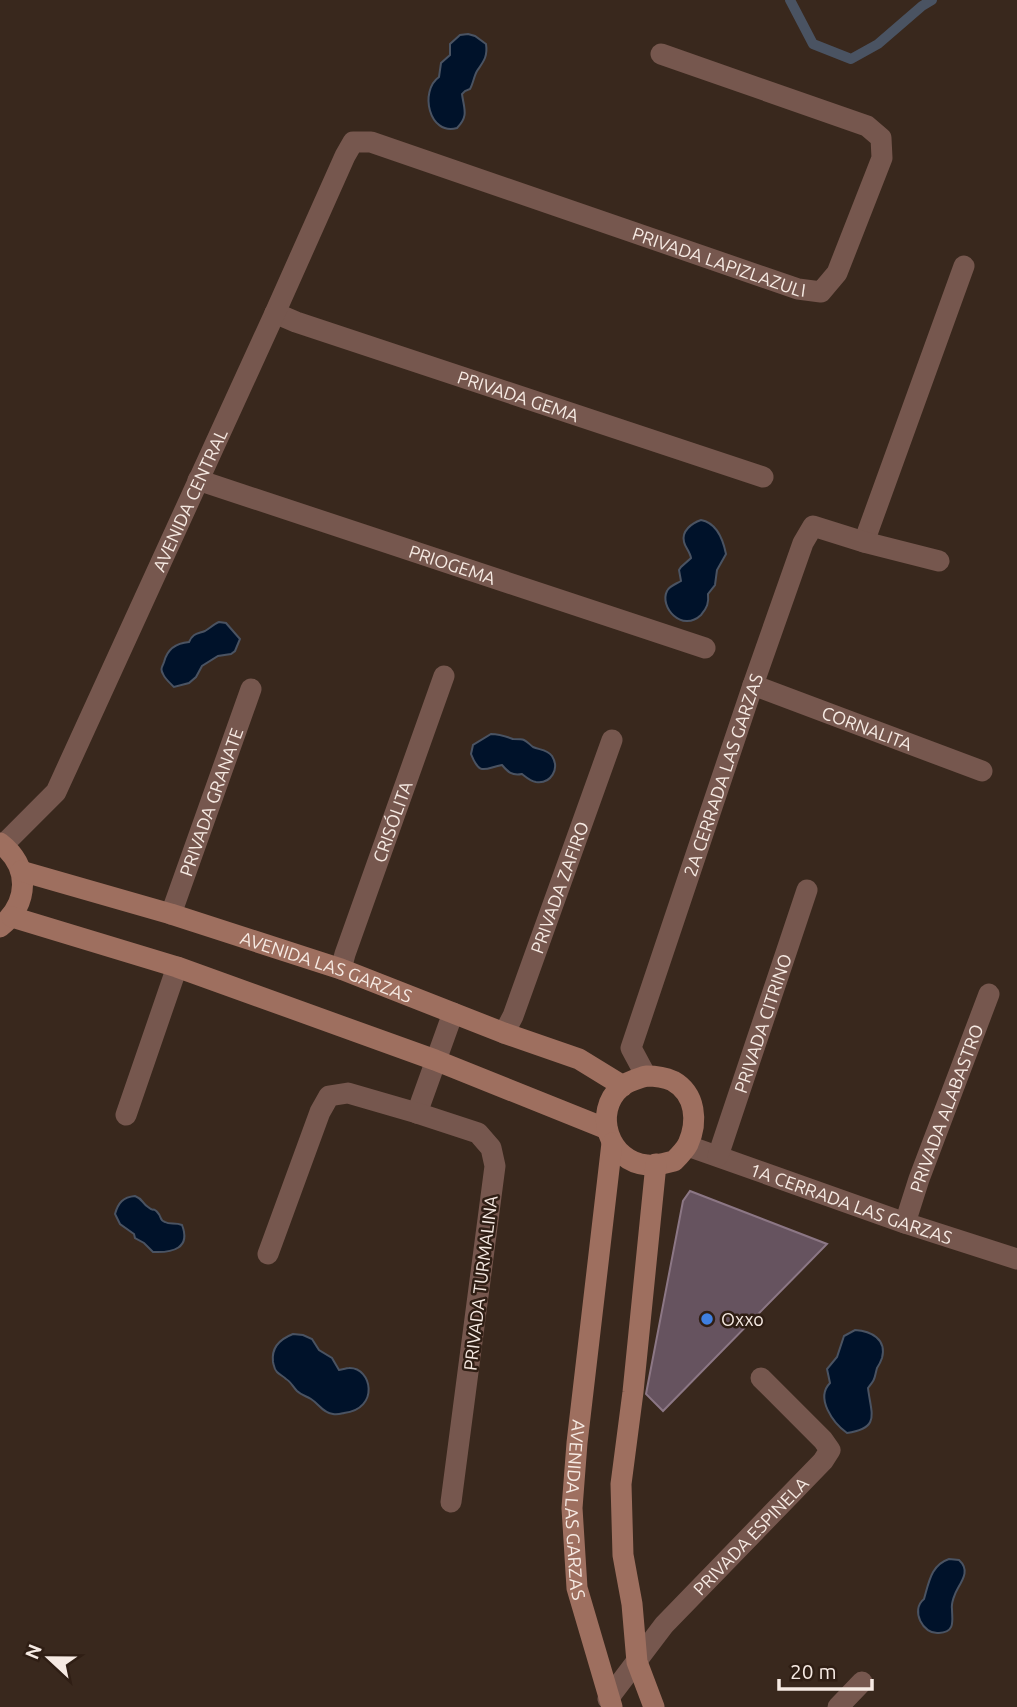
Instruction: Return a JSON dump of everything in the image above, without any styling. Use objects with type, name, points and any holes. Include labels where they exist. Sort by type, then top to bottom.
[{"type":"street","name":"PRIVADA LAPIZLAZULI","points":[[354,142],[371,142],[798,289],[821,292],[837,273],[882,158],[881,138],[867,126],[661,54]]},
{"type":"street","name":"AVENIDA CENTRAL","points":[[1,844],[56,792],[345,156],[354,142]]},
{"type":"street","points":[[864,542],[964,266]]},
{"type":"street","name":"PRIVADA GEMA","points":[[275,313],[309,327],[763,477]]},
{"type":"street","name":"PRIOGEMA","points":[[198,480],[705,648]]},
{"type":"street","name":"2A CERRADA LAS GARZAS","points":[[646,1076],[631,1048],[752,685],[803,543],[813,526],[939,561]]},
{"type":"street","name":"CRISÓLITA","points":[[341,970],[444,676]]},
{"type":"street","name":"CORNALITA","points":[[752,685],[982,771]]},
{"type":"street","name":"PRIVADA GRANATE","points":[[171,914],[251,690]]},
{"type":"street","name":"PRIVADA ZAFIRO","points":[[504,1033],[513,1016],[612,740]]},
{"type":"street","points":[[1,844],[14,856],[21,871],[23,886],[20,902],[6,922],[177,967],[435,1060],[609,1136],[621,1155],[634,1162],[649,1165],[674,1161],[688,1146],[695,1118],[685,1091],[674,1082],[660,1077],[646,1076],[622,1086]]},
{"type":"street","name":"AVENIDA LAS GARZAS","points":[[21,871],[171,914],[341,970],[579,1059],[622,1086],[611,1100],[606,1114],[609,1136],[572,1508],[577,1587],[610,1703]]},
{"type":"street","name":"PRIVADA CITRINO","points":[[718,1156],[807,890]]},
{"type":"street","points":[[126,1115],[177,967]]},
{"type":"street","name":"PRIVADA ALABASTRO","points":[[905,1223],[989,995]]},
{"type":"street","points":[[417,1113],[453,1013]]},
{"type":"street","name":"PRIVADA TURMALINA","points":[[268,1254],[320,1112],[329,1096],[348,1093],[417,1113],[478,1133],[491,1148],[495,1167],[452,1502]]},
{"type":"street","name":"1A CERRADA LAS GARZAS","points":[[688,1146],[905,1223],[1017,1259]]},
{"type":"street","points":[[654,1707],[637,1662],[624,1555],[621,1484],[656,1164]]},
{"type":"street","name":"PRIVADA ESPINELA","points":[[610,1703],[664,1625],[823,1461],[830,1450],[761,1378]]},
{"type":"street","points":[[838,1707],[862,1682]]},
{"type":"water","points":[[468,34],[486,44],[486,56],[470,89],[462,94],[465,112],[463,120],[457,128],[447,129],[434,119],[430,111],[429,92],[439,77],[441,63],[450,55],[450,44],[460,35]]},
{"type":"water","points":[[701,520],[711,524],[718,532],[726,554],[717,570],[715,585],[708,594],[705,610],[694,620],[680,620],[669,610],[665,597],[669,588],[681,581],[679,570],[691,558],[684,542],[684,534],[691,525]]},
{"type":"water","points":[[219,622],[226,623],[240,639],[235,651],[218,656],[202,666],[189,683],[174,687],[165,678],[162,670],[167,654]]},
{"type":"water","points":[[491,734],[523,740],[548,752],[554,761],[553,775],[546,781],[536,782],[522,774],[510,773],[502,765],[480,768],[471,754],[473,745]]},
{"type":"water","points":[[135,1196],[156,1211],[163,1221],[182,1225],[184,1239],[178,1248],[153,1252],[120,1224],[115,1214],[118,1207],[124,1199]]},
{"type":"water","points":[[855,1330],[876,1337],[883,1351],[868,1388],[872,1412],[869,1423],[865,1428],[847,1433],[832,1417],[824,1396],[830,1383],[827,1369],[837,1357],[844,1336]]},
{"type":"water","points":[[293,1334],[312,1339],[319,1350],[332,1358],[339,1370],[357,1369],[363,1374],[369,1389],[363,1404],[344,1413],[330,1413],[299,1392],[277,1372],[273,1362],[275,1348],[280,1341]]},
{"type":"water","points":[[949,1559],[959,1560],[964,1567],[964,1574],[953,1601],[951,1628],[933,1633],[920,1621],[918,1609],[934,1570]]},
{"type":"building","name":"Oxxo","points":[[690,1191],[827,1244],[663,1411],[646,1394],[683,1201]]},
{"type":"waterway","points":[[790,0],[813,44],[851,59],[878,44],[932,0]]},
{"type":"place","name":"Oxxo","points":[[707,1319]]}]
